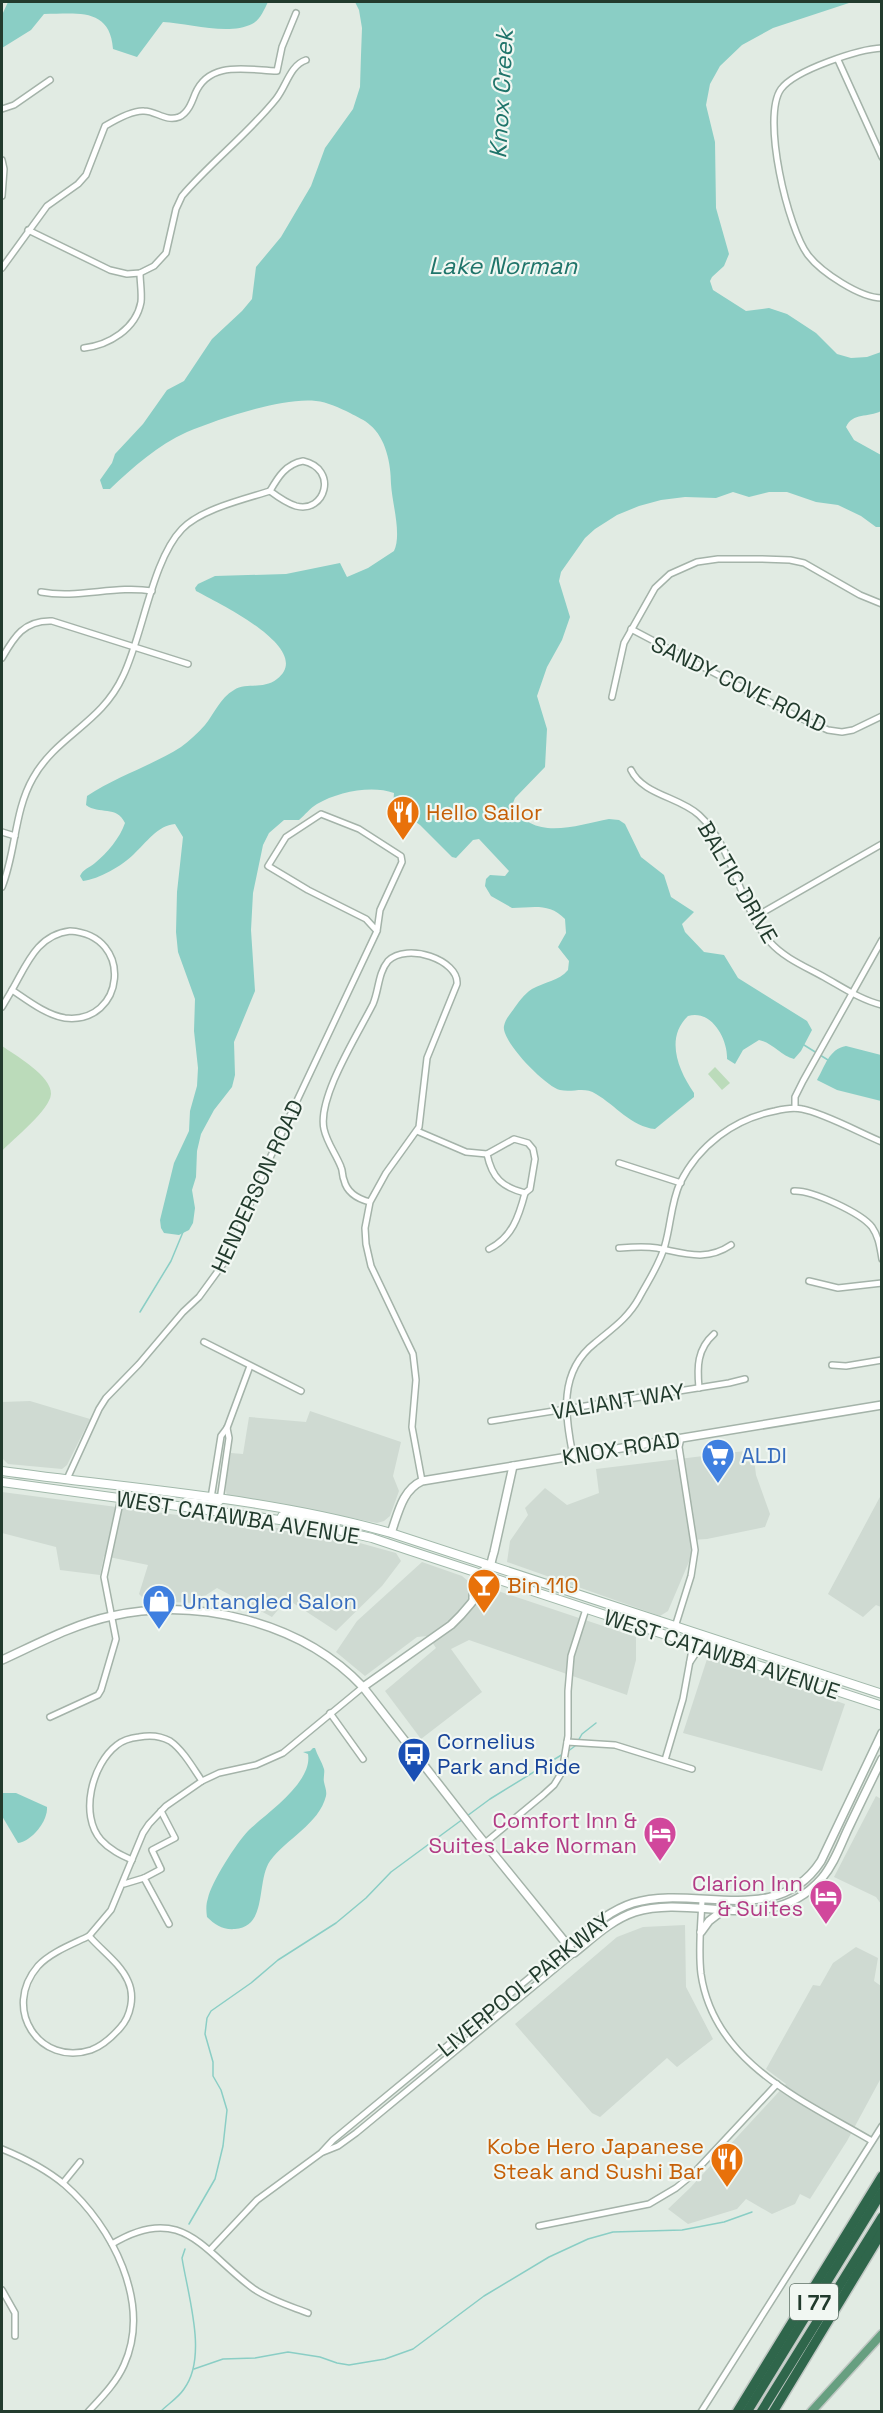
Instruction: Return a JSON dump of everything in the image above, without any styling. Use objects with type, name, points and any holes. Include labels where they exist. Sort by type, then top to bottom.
[{"type":"highway","name":"I 77","points":[[737,2412],[882,2176]]},
{"type":"highway","name":"I 77","points":[[747,2412],[882,2192]]},
{"type":"highway","name":"I 77","points":[[761,2412],[882,2217]]},
{"type":"highway","name":"I 77","points":[[773,2412],[882,2232]]},
{"type":"main road","name":"WEST CATAWBA AVENUE","points":[[2,1471],[211,1498],[349,1521],[882,1694]]},
{"type":"main road","name":"WEST CATAWBA AVENUE","points":[[2,1482],[281,1520],[372,1538],[882,1706]]},
{"type":"main road","points":[[151,1502],[166,1499],[215,1505],[220,1500]]},
{"type":"main road","points":[[281,1520],[282,1516],[287,1515],[332,1522],[349,1521]]},
{"type":"main road","points":[[605,1615],[624,1617],[670,1631],[675,1627]]},
{"type":"main road","points":[[693,1644],[699,1641],[742,1654],[756,1653]]},
{"type":"main road","points":[[811,2412],[882,2334]]},
{"type":"street","points":[[3,264],[48,204],[78,184],[86,175],[100,135],[106,125],[145,110],[169,118],[181,116],[192,103],[202,80],[220,70],[276,71],[282,47],[296,13]]},
{"type":"street","points":[[882,48],[838,60],[797,76],[780,91],[773,114],[778,161],[798,236],[809,256],[858,293],[866,297],[882,298]]},
{"type":"street","points":[[28,230],[110,270],[127,274],[140,273],[154,266],[166,253],[176,209],[182,196],[277,98],[295,67],[299,62],[306,60]]},
{"type":"street","points":[[838,60],[882,157]]},
{"type":"street","points":[[2,109],[14,105],[50,80]]},
{"type":"street","points":[[2,160],[4,169],[2,196]]},
{"type":"street","points":[[84,348],[96,346],[116,337],[134,320],[140,305],[140,273]]},
{"type":"street","points":[[2,887],[24,800],[33,778],[51,752],[102,709],[122,680],[168,549],[186,525],[205,515],[270,491],[284,470],[303,460],[313,463],[321,470],[325,480],[324,491],[319,499],[309,506],[297,506],[270,491]]},
{"type":"street","points":[[612,697],[620,656],[631,629],[656,588],[665,578],[683,567],[711,559],[790,560],[804,563],[861,596],[882,604]]},
{"type":"street","points":[[41,592],[56,595],[137,588],[152,591]]},
{"type":"street","points":[[2,658],[19,632],[29,624],[44,620],[70,625],[188,664]]},
{"type":"street","name":"SANDY COVE ROAD","points":[[631,629],[764,700],[821,727],[837,732],[847,732],[863,727],[882,716]]},
{"type":"street","name":"BALTIC DRIVE","points":[[632,770],[637,778],[647,786],[690,808],[708,824],[766,938],[777,950],[852,993],[882,1005]]},
{"type":"street","name":"HENDERSON ROAD","points":[[67,1479],[101,1405],[183,1312],[199,1298],[226,1260],[269,1160],[377,931],[380,910],[402,862],[401,856],[359,828],[321,814],[286,837],[268,866],[308,890],[366,919],[377,931]]},
{"type":"street","points":[[2,832],[15,836]]},
{"type":"street","points":[[755,917],[882,844]]},
{"type":"street","points":[[2,1007],[12,990],[42,942],[61,932],[78,931],[92,935],[107,948],[114,963],[116,978],[111,993],[98,1009],[81,1017],[62,1017],[49,1012],[12,990]]},
{"type":"street","points":[[795,1108],[795,1097],[803,1081],[882,940]]},
{"type":"street","points":[[370,1202],[354,1196],[346,1185],[342,1169],[324,1127],[323,1110],[353,1040],[374,1002],[382,971],[394,957],[413,951],[447,965],[458,979],[427,1058],[422,1114],[417,1131],[387,1173],[370,1202],[365,1228],[367,1255],[414,1354],[416,1380],[412,1427],[422,1481],[415,1484],[405,1496],[391,1533]]},
{"type":"street","points":[[573,1456],[567,1410],[567,1388],[574,1367],[593,1344],[631,1313],[664,1250],[673,1204],[681,1183],[705,1149],[734,1125],[765,1113],[795,1108],[814,1113],[882,1142]]},
{"type":"street","points":[[417,1131],[466,1152],[487,1154],[511,1140],[519,1139],[528,1143],[533,1149],[535,1163],[530,1189],[525,1193],[511,1231],[501,1243],[489,1249]]},
{"type":"street","points":[[487,1154],[491,1172],[496,1179],[525,1193]]},
{"type":"street","points":[[619,1163],[681,1183]]},
{"type":"street","points":[[794,1191],[806,1192],[864,1220],[875,1232],[882,1260]]},
{"type":"street","points":[[619,1248],[646,1247],[695,1256],[709,1255],[731,1245]]},
{"type":"street","points":[[809,1281],[838,1288],[882,1283]]},
{"type":"street","points":[[699,1388],[700,1354],[704,1345],[714,1334]]},
{"type":"street","points":[[204,1342],[301,1391]]},
{"type":"street","points":[[832,1365],[846,1366],[882,1360]]},
{"type":"street","points":[[211,1498],[221,1436],[227,1428],[250,1366]]},
{"type":"street","name":"VALIANT WAY","points":[[491,1421],[745,1379]]},
{"type":"street","name":"KNOX ROAD","points":[[422,1481],[882,1405]]},
{"type":"street","points":[[220,1500],[229,1438],[227,1428]]},
{"type":"street","points":[[675,1627],[691,1576],[695,1550],[679,1447],[681,1438]]},
{"type":"street","points":[[89,1936],[128,1980],[130,2010],[123,2025],[92,2050],[65,2051],[44,2042],[30,2029],[23,2015],[22,2000],[28,1981],[39,1965],[52,1955],[89,1936],[107,1916],[124,1884],[132,1860],[149,1824],[161,1811],[202,1780],[219,1773],[256,1765],[283,1753],[363,1687],[451,1625],[463,1613],[473,1598],[480,1593],[484,1575],[494,1552],[513,1466]]},
{"type":"street","points":[[50,1717],[98,1695],[101,1690],[116,1639],[104,1577],[121,1498]]},
{"type":"street","points":[[485,1843],[554,1785],[562,1772],[567,1742],[571,1656],[586,1609]]},
{"type":"street","points":[[2,1660],[63,1633],[112,1616],[176,1610],[203,1611],[241,1619],[281,1632],[310,1647],[345,1670],[363,1687],[574,1953]]},
{"type":"street","points":[[664,1760],[683,1700],[690,1662],[689,1655],[693,1644]]},
{"type":"street","points":[[690,1662],[703,1648]]},
{"type":"street","points":[[330,1713],[363,1759]]},
{"type":"street","name":"LIVERPOOL PARKWAY","points":[[210,2250],[267,2191],[321,2153],[333,2140],[607,1916],[634,1903],[660,1899],[749,1901],[764,1899],[789,1890],[808,1877],[820,1861],[882,1733]]},
{"type":"street","points":[[132,1860],[111,1849],[101,1840],[92,1823],[89,1806],[93,1786],[111,1751],[123,1741],[132,1738],[144,1736],[162,1738],[177,1747],[202,1780]]},
{"type":"street","points":[[567,1742],[615,1744],[692,1769]]},
{"type":"street","name":"LIVERPOOL PARKWAY","points":[[321,2153],[338,2146],[356,2133],[612,1923],[635,1912],[662,1908],[725,1910],[771,1908],[794,1899],[814,1885],[834,1860],[882,1759]]},
{"type":"street","points":[[124,1884],[144,1878],[161,1869],[152,1850],[175,1838],[161,1811]]},
{"type":"street","points":[[144,1878],[169,1924]]},
{"type":"street","points":[[702,1900],[702,1976],[706,1997],[716,2020],[742,2057],[762,2075],[872,2141]]},
{"type":"street","points":[[701,1932],[712,1917],[725,1910]]},
{"type":"street","points":[[539,2226],[649,2204],[676,2188],[692,2175],[777,2084]]},
{"type":"street","points":[[701,2412],[882,2126]]},
{"type":"street","points":[[2,2150],[33,2163],[63,2183],[91,2212],[112,2244],[128,2283],[133,2332],[127,2358],[121,2372],[109,2389],[88,2412]]},
{"type":"street","points":[[63,2183],[80,2162]]},
{"type":"street","points":[[112,2244],[134,2233],[164,2229],[186,2234],[210,2250],[256,2290],[308,2313]]},
{"type":"street","points":[[2,2290],[15,2313],[15,2336]]},
{"type":"shaded area","points":[[30,1401],[90,1419],[67,1465],[62,1469],[8,1464],[2,1458],[2,1402]]},
{"type":"shaded area","points":[[310,1411],[401,1442],[393,1476],[399,1491],[390,1516],[384,1521],[377,1523],[282,1504],[227,1496],[225,1486],[231,1453],[243,1454],[249,1417],[306,1422]]},
{"type":"shaded area","points":[[753,1450],[756,1475],[770,1514],[765,1527],[691,1540],[691,1557],[668,1611],[660,1616],[507,1562],[510,1541],[528,1515],[525,1508],[545,1488],[567,1505],[599,1493],[596,1469]]},
{"type":"shaded area","points":[[2,1492],[331,1535],[396,1553],[401,1561],[382,1586],[336,1631],[287,1599],[272,1617],[217,1588],[194,1603],[146,1601],[139,1594],[148,1565],[104,1556],[100,1575],[60,1570],[56,1547],[2,1533]]},
{"type":"shaded area","points":[[881,1495],[881,1607],[876,1605],[863,1617],[828,1594]]},
{"type":"shaded area","points":[[422,1562],[462,1576],[468,1581],[636,1637],[636,1660],[627,1695],[469,1640],[451,1649],[482,1692],[421,1739],[385,1691],[436,1648],[428,1636],[417,1637],[365,1676],[336,1652],[357,1621]]},
{"type":"shaded area","points":[[708,1656],[845,1704],[822,1771],[683,1733]]},
{"type":"shaded area","points":[[876,1796],[881,1799],[881,1904],[876,1897],[834,1877]]},
{"type":"shaded area","points":[[685,1925],[686,1987],[713,2039],[677,2067],[667,2058],[600,2117],[592,2113],[515,2024],[617,1937],[643,1927]]},
{"type":"shaded area","points":[[856,1947],[878,1958],[874,1981],[881,1986],[881,2078],[847,2141],[810,2199],[800,2194],[795,2204],[772,2214],[746,2199],[737,2209],[688,2224],[668,2209],[786,2084],[766,2069],[813,1985],[820,1986],[833,1963]]},
{"type":"green space","points":[[2,1046],[39,1073],[50,1087],[51,1094],[49,1101],[38,1116],[2,1151]]},
{"type":"green space","points":[[715,1067],[730,1083],[722,1090],[708,1074]]},
{"type":"water","points":[[8,2],[268,2],[257,20],[242,27],[220,29],[163,22],[137,57],[113,49],[111,35],[106,26],[99,19],[80,14],[44,14],[31,30],[2,48],[2,15]]},
{"type":"water","name":"Lake Norman","points":[[355,2],[852,2],[773,28],[742,45],[720,66],[710,84],[706,105],[715,142],[716,208],[729,254],[724,266],[710,281],[713,290],[746,311],[769,308],[787,314],[816,333],[837,354],[851,358],[867,357],[881,352],[881,411],[857,417],[846,427],[854,440],[881,455],[881,527],[876,527],[861,516],[838,505],[816,502],[787,492],[769,492],[749,497],[733,492],[716,498],[685,497],[661,500],[617,515],[595,529],[585,538],[561,572],[559,581],[570,617],[562,640],[547,667],[537,696],[547,729],[545,767],[515,798],[513,803],[521,815],[531,823],[542,827],[569,827],[609,819],[619,820],[625,824],[641,857],[664,875],[671,897],[694,912],[682,924],[685,932],[704,952],[724,955],[738,978],[807,1021],[812,1030],[794,1059],[759,1040],[743,1050],[735,1064],[727,1059],[725,1043],[717,1028],[704,1017],[688,1016],[677,1034],[676,1054],[694,1097],[655,1129],[631,1120],[592,1092],[565,1091],[553,1087],[516,1052],[509,1042],[504,1026],[509,1015],[526,993],[560,977],[568,970],[569,961],[558,947],[566,933],[565,919],[546,908],[512,908],[491,896],[485,886],[486,879],[490,875],[505,876],[509,871],[479,839],[473,840],[456,858],[452,857],[420,825],[393,806],[394,793],[365,790],[335,796],[314,806],[299,820],[284,820],[269,833],[263,845],[253,893],[251,930],[255,991],[234,1042],[235,1075],[232,1087],[214,1110],[201,1134],[197,1151],[196,1177],[192,1190],[195,1208],[193,1223],[189,1230],[179,1235],[164,1233],[160,1220],[174,1163],[189,1131],[190,1111],[197,1086],[198,1068],[194,1031],[195,999],[178,952],[176,932],[177,892],[183,837],[175,824],[169,825],[153,835],[129,859],[117,867],[96,878],[83,881],[81,874],[108,850],[125,823],[122,817],[113,812],[96,810],[86,805],[87,796],[181,747],[205,725],[229,693],[244,686],[272,682],[286,667],[284,654],[274,641],[241,616],[196,591],[198,584],[215,576],[286,574],[340,563],[347,577],[368,568],[394,551],[397,527],[389,460],[380,437],[363,420],[338,407],[320,402],[286,402],[216,421],[166,443],[110,489],[103,489],[100,480],[112,463],[115,454],[143,424],[167,390],[184,381],[212,339],[252,299],[256,267],[281,237],[311,186],[325,148],[353,109],[360,87],[362,28]]},
{"type":"water","points":[[846,1046],[881,1055],[881,1101],[837,1090],[817,1080],[831,1054]]},
{"type":"water","points":[[313,1748],[324,1769],[326,1794],[322,1806],[317,1815],[270,1861],[263,1880],[257,1912],[252,1920],[245,1926],[235,1929],[219,1926],[207,1917],[206,1909],[214,1883],[243,1836],[296,1787],[308,1765],[308,1754],[303,1752]]},
{"type":"water","points":[[2,1793],[16,1793],[47,1807],[45,1818],[38,1830],[29,1838],[18,1843],[2,1816]]},
{"type":"waterway","points":[[804,1045],[828,1060]]},
{"type":"waterway","name":"Knox Creek","points":[[140,1312],[171,1261],[183,1232]]},
{"type":"waterway","points":[[578,1741],[582,1734],[596,1723]]},
{"type":"waterway","points":[[567,1752],[575,1746]]},
{"type":"waterway","points":[[467,1816],[490,1799],[563,1754]]},
{"type":"waterway","points":[[189,2224],[215,2179],[223,2146],[227,2110],[221,2090],[213,2076],[213,2062],[205,2034],[207,2018],[211,2011],[251,1983],[278,1960],[336,1923],[366,1898],[391,1872],[463,1819]]},
{"type":"waterway","points":[[194,2369],[223,2359],[255,2358],[288,2352],[349,2365],[385,2359],[413,2349],[484,2296],[549,2257],[588,2239],[613,2232],[682,2230],[724,2222],[752,2212]]},
{"type":"waterway","points":[[160,2412],[184,2389],[191,2376],[195,2360],[192,2308],[182,2258],[185,2249]]},
{"type":"place","name":"Hello Sailor","points":[[403,841]]},
{"type":"place","name":"ALDI","points":[[718,1484]]},
{"type":"place","name":"Bin 110","points":[[484,1614]]},
{"type":"place","name":"Untangled Salon","points":[[159,1630]]},
{"type":"place","name":"Cornelius Park and Ride","points":[[414,1783]]},
{"type":"place","name":"Comfort Inn & Suites Lake Norman","points":[[660,1862]]},
{"type":"place","name":"Clarion Inn & Suites","points":[[826,1925]]},
{"type":"place","name":"Kobe Hero Japanese Steak and Sushi Bar","points":[[727,2188]]}]
